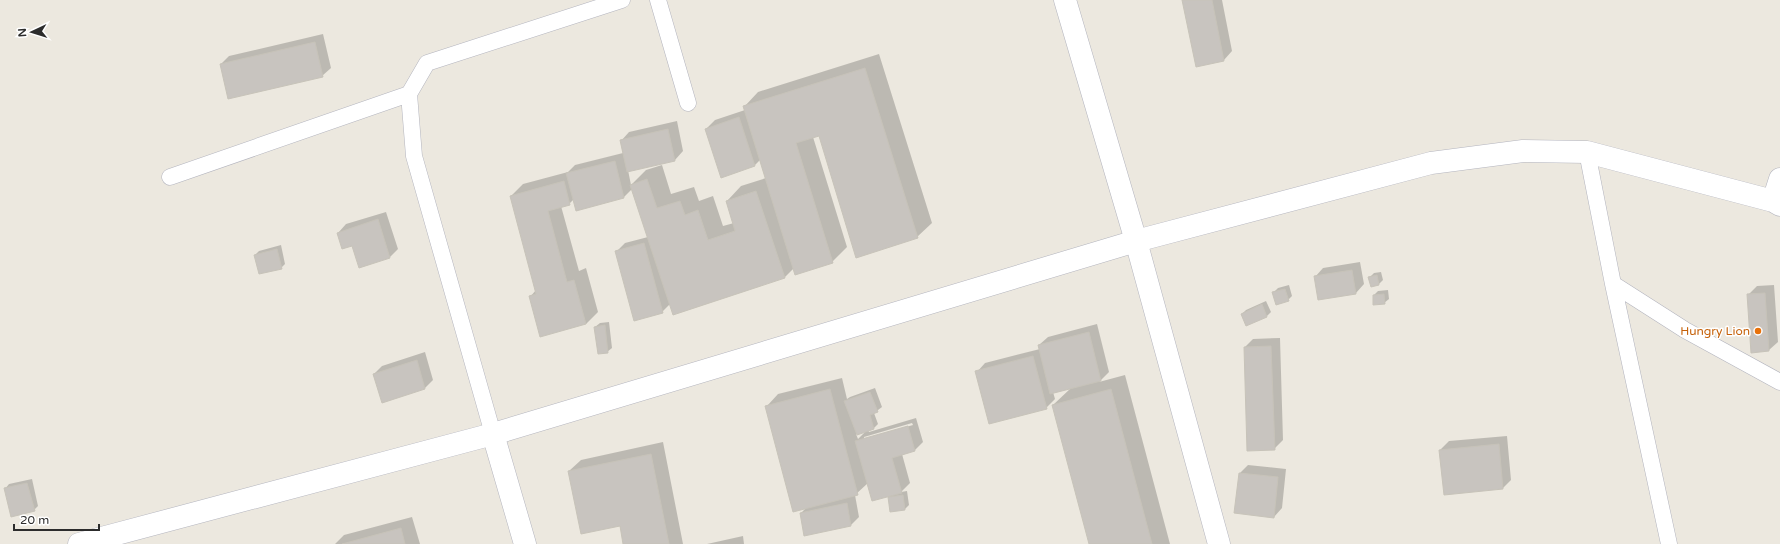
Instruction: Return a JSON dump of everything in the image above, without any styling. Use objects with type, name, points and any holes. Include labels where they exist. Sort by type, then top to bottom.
[{"type":"street","points":[[1065,0],[1136,241],[1219,544]]},
{"type":"street","points":[[79,544],[493,434],[1136,241],[1431,162],[1523,151],[1587,152],[1776,203],[1780,179]]},
{"type":"street","points":[[493,434],[526,544]]},
{"type":"lane","points":[[493,434],[414,156],[409,94],[427,63],[622,0]]},
{"type":"lane","points":[[658,0],[688,104]]},
{"type":"lane","points":[[170,177],[409,94]]},
{"type":"lane","points":[[1587,152],[1613,284],[1669,544]]},
{"type":"lane","points":[[1613,284],[1685,330],[1780,382]]},
{"type":"building","points":[[1182,0],[1212,0],[1224,61],[1196,67]]},
{"type":"building","points":[[315,42],[323,77],[228,99],[220,64]]},
{"type":"building","points":[[865,68],[918,238],[856,258],[819,136],[796,143],[833,263],[795,275],[743,106]]},
{"type":"building","points":[[739,117],[755,166],[721,178],[705,129]]},
{"type":"building","points":[[668,129],[675,161],[627,172],[620,140]]},
{"type":"building","points":[[615,161],[624,198],[576,211],[566,173]]},
{"type":"building","points":[[647,179],[657,208],[680,201],[685,215],[698,210],[708,240],[735,231],[726,201],[756,191],[785,278],[673,315],[630,185]]},
{"type":"building","points":[[564,181],[570,205],[548,211],[567,282],[574,280],[586,324],[540,337],[529,296],[536,294],[510,196]]},
{"type":"building","points":[[378,219],[390,258],[359,268],[352,246],[342,249],[337,233]]},
{"type":"building","points":[[644,243],[663,313],[634,321],[615,251]]},
{"type":"building","points":[[277,249],[282,269],[259,274],[254,255]]},
{"type":"building","points":[[1352,270],[1356,294],[1318,300],[1314,276]]},
{"type":"building","points":[[1377,275],[1379,285],[1371,287],[1368,277]]},
{"type":"building","points":[[1285,289],[1289,301],[1276,305],[1272,292]]},
{"type":"building","points":[[1765,293],[1769,351],[1751,353],[1747,294]]},
{"type":"building","points":[[1384,294],[1385,304],[1373,305],[1373,295]]},
{"type":"building","points":[[1262,304],[1267,317],[1246,326],[1241,314]]},
{"type":"building","points":[[605,325],[608,353],[598,354],[594,327]]},
{"type":"building","points":[[1089,332],[1101,381],[1050,394],[1038,345]]},
{"type":"building","points":[[1271,346],[1275,450],[1247,451],[1244,347]]},
{"type":"building","points":[[1033,356],[1047,409],[989,424],[975,371]]},
{"type":"building","points":[[417,360],[425,389],[382,403],[373,374]]},
{"type":"building","points":[[830,389],[858,495],[793,512],[765,406]]},
{"type":"building","points":[[1111,389],[1152,544],[1089,544],[1052,405]]},
{"type":"building","points":[[870,392],[878,412],[870,415],[874,429],[857,435],[844,401]]},
{"type":"building","points":[[908,426],[915,451],[892,458],[902,493],[872,501],[855,441]]},
{"type":"building","points":[[1499,444],[1503,489],[1444,495],[1439,450]]},
{"type":"building","points":[[651,454],[669,544],[623,544],[620,526],[581,534],[568,471]]},
{"type":"building","points":[[1239,473],[1278,477],[1274,518],[1234,513]]},
{"type":"building","points":[[27,483],[35,511],[11,517],[4,488]]},
{"type":"building","points":[[903,495],[905,510],[890,512],[888,497]]},
{"type":"building","points":[[847,503],[851,526],[804,536],[800,513]]},
{"type":"building","points":[[401,528],[405,544],[342,544]]},
{"type":"place","name":"Hungry Lion","points":[[1758,331]]}]
